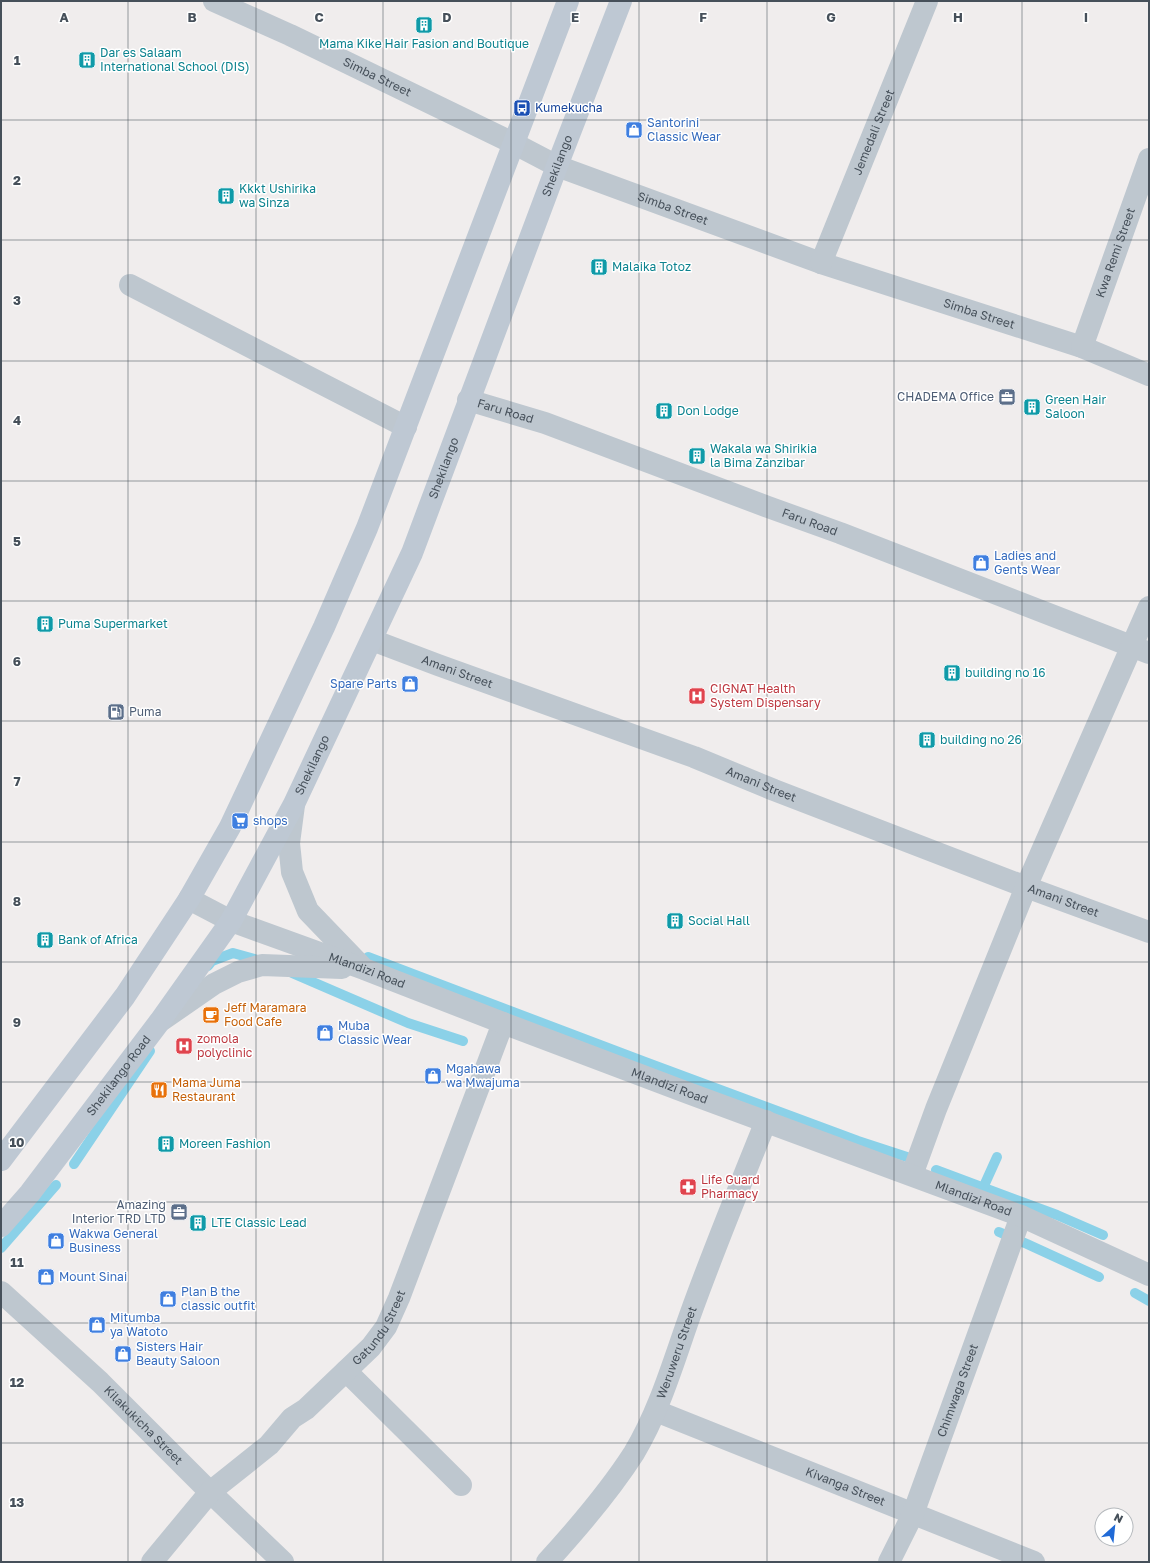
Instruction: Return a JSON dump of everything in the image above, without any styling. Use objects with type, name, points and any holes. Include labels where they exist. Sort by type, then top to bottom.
[{"type":"main road","points":[[1,1160],[125,996],[189,899],[230,827],[324,627],[367,528],[568,1]]},
{"type":"main road","name":"Shekilango","points":[[232,921],[294,804],[412,553],[468,400],[621,1]]},
{"type":"main road","name":"Shekilango Road","points":[[1,1226],[30,1193],[160,1021],[232,921]]},
{"type":"street","name":"Simba Street","points":[[214,1],[290,35],[513,143],[557,166],[821,263],[1082,347],[1149,375]]},
{"type":"street","name":"Jemedali Street","points":[[821,263],[927,1]]},
{"type":"street","name":"Kwa Remi Street","points":[[1082,347],[1149,159]]},
{"type":"street","points":[[130,285],[406,427]]},
{"type":"street","name":"Faru Road","points":[[468,400],[545,423],[768,507],[847,535],[1141,649]]},
{"type":"street","points":[[912,1175],[936,1109],[1026,887],[1141,649],[1149,607]]},
{"type":"street","name":"Amani Street","points":[[372,640],[694,757],[782,793],[1026,887],[1149,932]]},
{"type":"street","points":[[294,804],[289,843],[292,872],[308,911],[364,969]]},
{"type":"street","name":"Mlandizi Road","points":[[189,899],[232,921],[364,969],[503,1024],[1021,1216],[1149,1275]]},
{"type":"street","points":[[160,1021],[214,984],[238,972],[262,965],[364,969]]},
{"type":"street","name":"Gatundu Street","points":[[152,1562],[210,1492],[270,1445],[292,1418],[306,1409],[371,1347],[386,1327],[399,1298],[503,1024]]},
{"type":"street","name":"Weruweru Street","points":[[547,1562],[582,1523],[618,1476],[634,1453],[656,1411],[703,1279],[766,1121]]},
{"type":"street","name":"Chimwaga Street","points":[[889,1562],[913,1514],[1021,1216]]},
{"type":"street","name":"Kilakukicha Street","points":[[1,1292],[100,1382],[210,1492],[283,1562]]},
{"type":"street","points":[[346,1371],[462,1485]]},
{"type":"street","name":"Kivanga Street","points":[[656,1411],[1034,1562]]},
{"type":"waterway","points":[[208,966],[212,961],[233,953],[261,961]]},
{"type":"waterway","points":[[368,957],[645,1062],[858,1141],[907,1157]]},
{"type":"waterway","points":[[292,973],[408,1023],[463,1041]]},
{"type":"waterway","points":[[74,1164],[150,1051]]},
{"type":"waterway","points":[[983,1188],[997,1157]]},
{"type":"waterway","points":[[936,1170],[1057,1215],[1103,1235]]},
{"type":"waterway","points":[[1,1248],[56,1185]]},
{"type":"waterway","points":[[999,1232],[1099,1277]]},
{"type":"waterway","points":[[1135,1293],[1149,1301]]},
{"type":"place","name":"Mama Kike Hair Fasion and Boutique","points":[[424,25]]},
{"type":"place","name":"Dar es Salaam International School (DIS)","points":[[87,60]]},
{"type":"place","name":"Kumekucha","points":[[522,108]]},
{"type":"place","name":"Santorini Classic Wear","points":[[634,130]]},
{"type":"place","name":"Kkkt Ushirika wa Sinza","points":[[226,196]]},
{"type":"place","name":"Malaika Totoz","points":[[599,267]]},
{"type":"place","name":"CHADEMA Office","points":[[1007,397]]},
{"type":"place","name":"Green Hair Saloon","points":[[1032,407]]},
{"type":"place","name":"Don Lodge","points":[[664,411]]},
{"type":"place","name":"Wakala wa Shirikia la Bima Zanzibar","points":[[697,456]]},
{"type":"place","name":"Ladies and Gents Wear","points":[[981,563]]},
{"type":"place","name":"Puma Supermarket","points":[[45,624]]},
{"type":"place","name":"building no 16","points":[[952,673]]},
{"type":"place","name":"Spare Parts","points":[[410,684]]},
{"type":"place","name":"CIGNAT Health System Dispensary","points":[[697,696]]},
{"type":"place","name":"Puma","points":[[116,712]]},
{"type":"place","name":"building no 26","points":[[927,740]]},
{"type":"place","name":"shops","points":[[240,821]]},
{"type":"place","name":"Social Hall","points":[[675,921]]},
{"type":"place","name":"Bank of Africa","points":[[45,940]]},
{"type":"place","name":"Jeff Maramara Food Cafe","points":[[211,1015]]},
{"type":"place","name":"Muba Classic Wear","points":[[325,1033]]},
{"type":"place","name":"zomola polyclinic","points":[[184,1046]]},
{"type":"place","name":"Mgahawa wa Mwajuma","points":[[433,1076]]},
{"type":"place","name":"Mama Juma Restaurant","points":[[159,1090]]},
{"type":"place","name":"Moreen Fashion","points":[[166,1144]]},
{"type":"place","name":"Life Guard Pharmacy","points":[[688,1187]]},
{"type":"place","name":"Amazing Interior TRD LTD","points":[[179,1212]]},
{"type":"place","name":"LTE Classic Lead","points":[[198,1223]]},
{"type":"place","name":"Wakwa General Business","points":[[56,1241]]},
{"type":"place","name":"Mount Sinai","points":[[46,1277]]},
{"type":"place","name":"Plan B the classic outfit","points":[[168,1299]]},
{"type":"place","name":"Mitumba ya Watoto","points":[[97,1325]]},
{"type":"place","name":"Sisters Hair Beauty Saloon","points":[[123,1354]]}]
